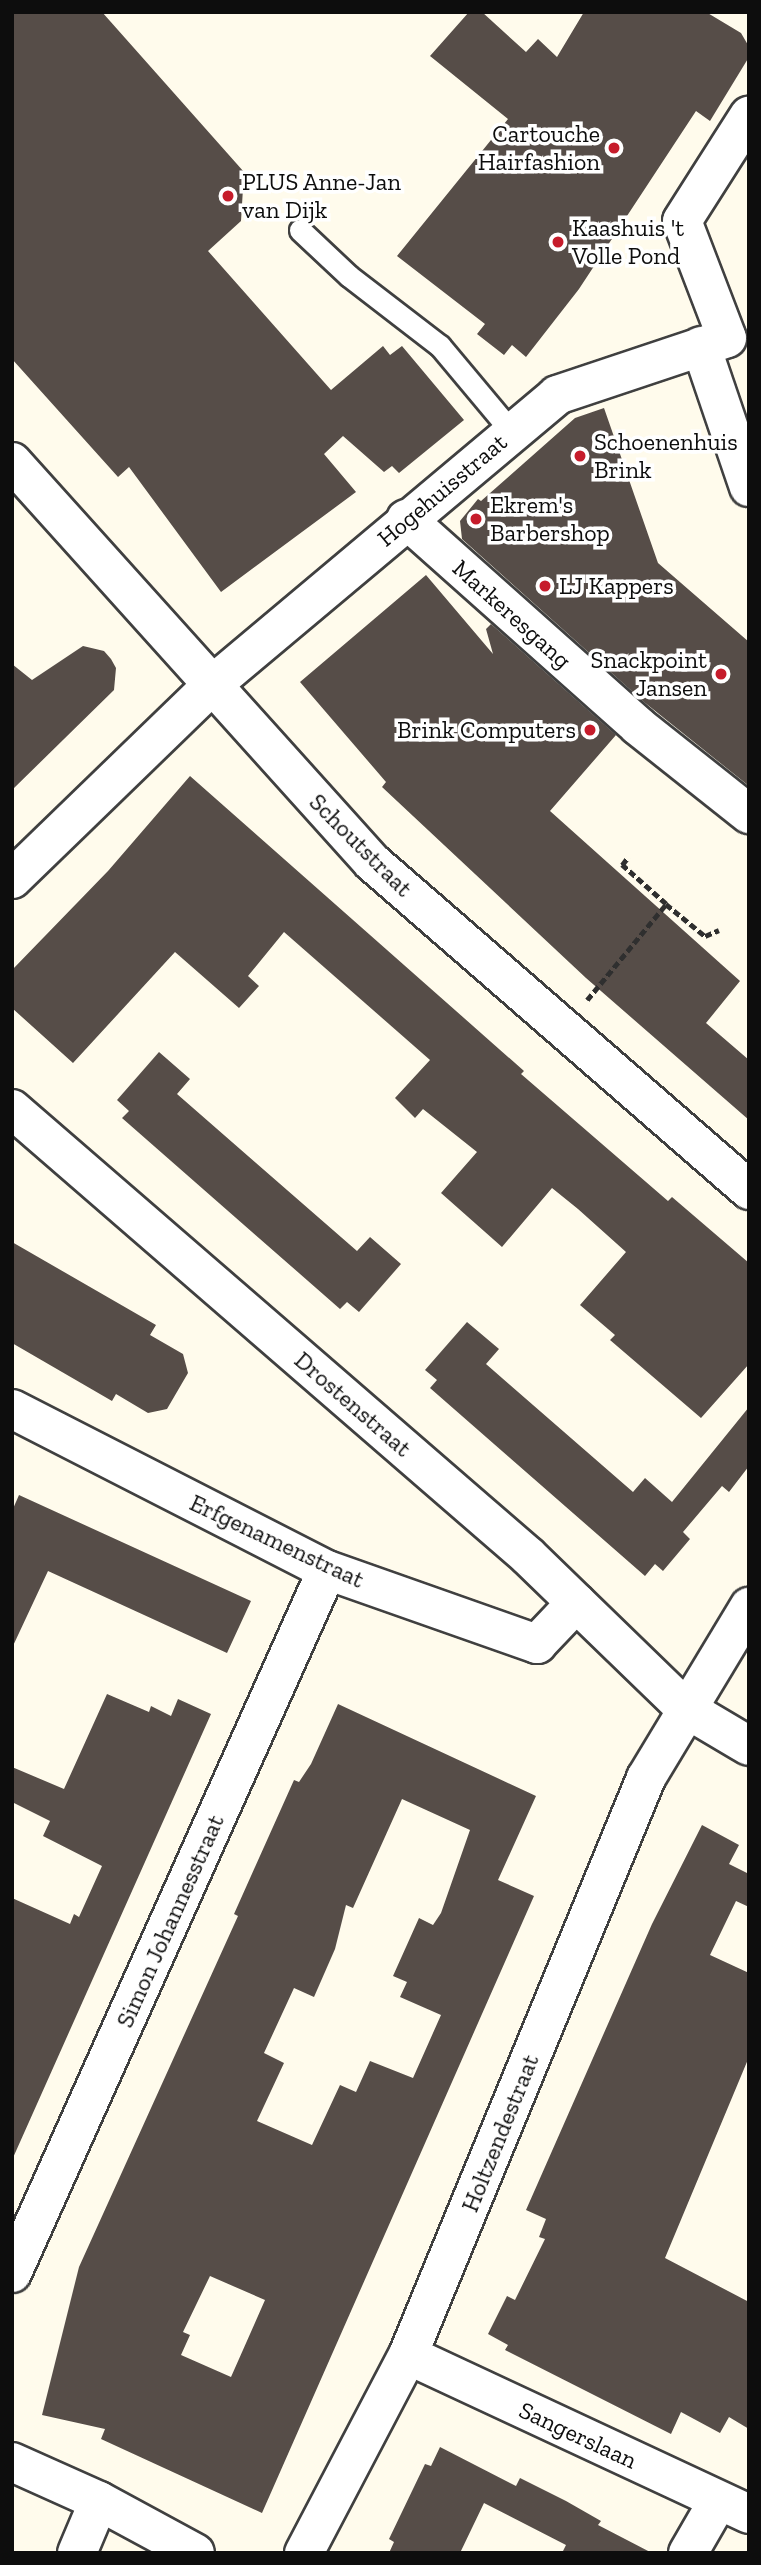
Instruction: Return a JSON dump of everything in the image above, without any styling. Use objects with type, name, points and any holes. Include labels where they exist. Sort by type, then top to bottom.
[{"type":"street","name":"Hogehuisstraat","points":[[12,879],[212,685],[406,519],[557,395],[727,338],[681,221],[749,116]]},
{"type":"street","points":[[701,346],[749,487]]},
{"type":"street","name":"Schoutstraat","points":[[12,462],[372,862],[562,1031],[749,1191]]},
{"type":"street","name":"Markeresgang","points":[[406,519],[638,726],[749,814]]},
{"type":"street","name":"Drostenstraat","points":[[12,1109],[528,1556],[685,1708],[749,1746]]},
{"type":"street","name":"Erfgenamenstraat","points":[[12,1409],[327,1570],[537,1644],[576,1602]]},
{"type":"street","name":"Simon Johannesstraat","points":[[12,2273],[327,1570]]},
{"type":"street","name":"Holtzendestraat","points":[[304,2553],[408,2355],[646,1778],[685,1708],[749,1607]]},
{"type":"street","name":"Sangerslaan","points":[[408,2355],[733,2508]]},
{"type":"street","points":[[12,2462],[99,2501],[195,2553]]},
{"type":"street","points":[[76,2553],[99,2501]]},
{"type":"street","points":[[688,2553],[733,2508]]},
{"type":"lane","points":[[300,230],[349,276],[440,346],[512,432]]},
{"type":"path","points":[[628,858],[622,864],[705,936],[719,930]]},
{"type":"path","points":[[562,1031],[666,904]]},
{"type":"building","points":[[12,12],[102,12],[244,172],[241,221],[208,251],[331,390],[383,346],[390,355],[402,346],[464,420],[399,473],[392,466],[384,472],[343,436],[324,454],[356,492],[221,592],[129,467],[118,477],[12,359]]},
{"type":"building","points":[[469,12],[482,12],[526,52],[538,39],[557,57],[584,12],[706,12],[741,33],[748,45],[749,57],[710,121],[696,111],[579,289],[526,357],[512,345],[504,355],[477,334],[485,324],[397,256],[508,119],[430,56]]},
{"type":"building","points":[[604,408],[658,563],[749,642],[749,786],[644,702],[462,539],[460,521],[478,499],[481,501],[575,418]]},
{"type":"building","points":[[426,575],[493,654],[486,629],[491,624],[616,735],[550,811],[740,981],[706,1023],[749,1060],[749,1120],[586,978],[382,787],[386,782],[300,682]]},
{"type":"building","points":[[83,646],[104,651],[111,659],[116,668],[114,690],[12,790],[12,664],[32,680]]},
{"type":"building","points":[[190,776],[524,1071],[521,1074],[668,1201],[672,1197],[749,1263],[749,1364],[701,1418],[610,1340],[615,1335],[580,1305],[626,1252],[552,1188],[502,1247],[441,1193],[477,1152],[423,1109],[415,1118],[395,1098],[430,1060],[284,932],[248,976],[259,986],[239,1008],[175,952],[73,1063],[12,1008],[12,970],[108,871]]},
{"type":"building","points":[[159,1052],[190,1079],[177,1094],[357,1251],[370,1237],[401,1264],[359,1312],[347,1302],[340,1309],[122,1118],[129,1111],[117,1100]]},
{"type":"building","points":[[12,1242],[156,1325],[150,1335],[183,1354],[188,1373],[167,1409],[148,1413],[116,1394],[112,1401],[12,1343]]},
{"type":"building","points":[[467,1322],[499,1349],[486,1364],[633,1492],[645,1478],[672,1502],[749,1407],[749,1466],[729,1492],[722,1486],[683,1532],[690,1539],[663,1571],[655,1564],[645,1576],[430,1388],[437,1380],[425,1370]]},
{"type":"building","points":[[19,1495],[251,1601],[227,1653],[48,1571],[12,1648],[12,1511]]},
{"type":"building","points":[[107,1694],[149,1712],[151,1706],[171,1716],[178,1699],[211,1714],[12,2160],[12,1898],[70,1924],[74,1914],[79,1917],[102,1866],[43,1836],[50,1821],[12,1802],[12,1767],[64,1789]]},
{"type":"building","points":[[338,1704],[536,1796],[498,1880],[534,1896],[262,2513],[101,2439],[105,2429],[42,2415],[79,2267],[238,1916],[234,1914],[294,1780],[299,1782],[311,1764]],"holes":[[[402,1799],[470,1830],[441,1913],[433,1925],[419,1918],[393,1976],[407,1982],[400,1997],[441,2015],[413,2078],[370,2061],[356,2092],[340,2085],[312,2145],[257,2121],[284,2063],[264,2053],[294,1988],[314,1997],[335,1949],[346,1905],[353,1908]],[[210,2276],[265,2300],[231,2377],[181,2355],[190,2335],[183,2332]]]},
{"type":"building","points":[[702,1825],[739,1845],[729,1864],[749,1874],[749,1907],[736,1901],[710,1955],[749,1973],[749,2057],[665,2258],[749,2302],[749,2429],[729,2417],[720,2433],[681,2412],[671,2434],[505,2350],[508,2345],[488,2334],[507,2296],[515,2300],[545,2239],[539,2237],[546,2219],[526,2210],[652,1924]]},
{"type":"building","points":[[440,2447],[516,2486],[520,2478],[566,2501],[601,2521],[598,2525],[652,2553],[562,2553],[566,2545],[484,2503],[460,2553],[389,2553],[394,2542],[389,2539],[425,2464],[431,2466]]},
{"type":"place","name":"Cartouche Hairfashion","points":[[614,148]]},
{"type":"place","name":"PLUS Anne-Jan van Dijk","points":[[228,196]]},
{"type":"place","name":"Kaashuis 't Volle Pond","points":[[558,242]]},
{"type":"place","name":"Schoenenhuis Brink","points":[[580,456]]},
{"type":"place","name":"Ekrem's Barbershop","points":[[476,519]]},
{"type":"place","name":"LJ Kappers","points":[[545,586]]},
{"type":"place","name":"Snackpoint Jansen","points":[[721,674]]},
{"type":"place","name":"Brink Computers","points":[[590,730]]}]
